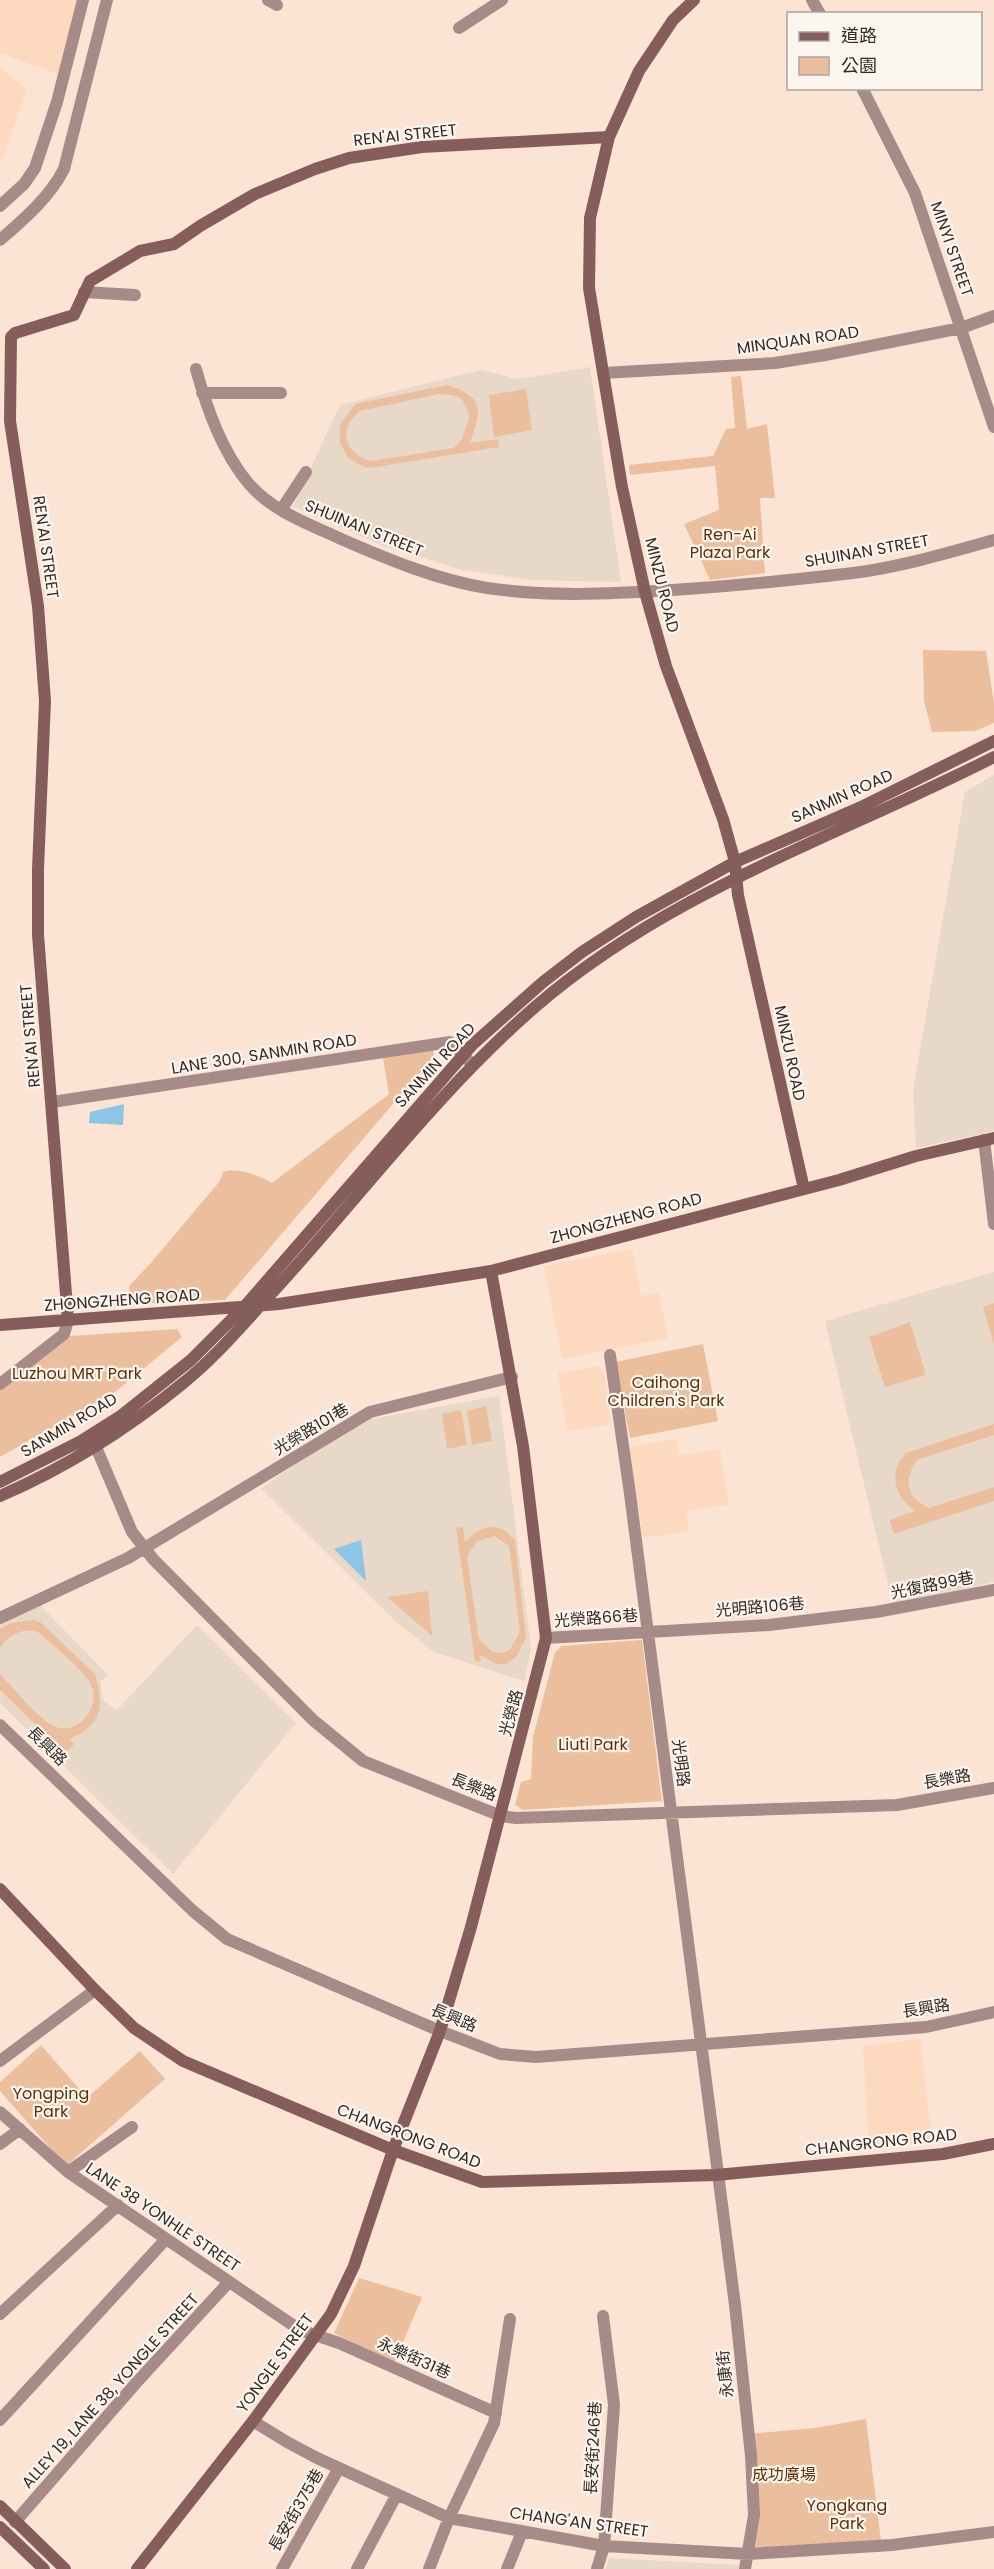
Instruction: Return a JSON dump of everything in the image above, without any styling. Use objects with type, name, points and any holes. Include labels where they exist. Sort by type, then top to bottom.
[{"type":"street","points":[[0,206],[24,184],[35,168],[57,102],[83,0]]},
{"type":"street","points":[[0,240],[33,209],[58,180],[64,169],[107,0]]},
{"type":"street","points":[[459,28],[502,0]]},
{"type":"street","name":"MINZU ROAD","points":[[694,0],[673,20],[639,71],[609,137],[590,218],[590,288],[622,487],[645,592],[666,666],[723,819],[735,862],[736,880],[804,1189]]},
{"type":"street","name":"MINYI STREET","points":[[863,90],[915,193],[994,427]]},
{"type":"street","name":"REN'AI STREET","points":[[68,1320],[38,935],[38,869],[45,701],[38,606],[5,381],[11,337],[15,333],[74,315],[90,281],[140,251],[174,244],[255,194],[349,158],[422,147],[609,137]]},
{"type":"street","points":[[84,292],[135,296]]},
{"type":"street","name":"MINQUAN ROAD","points":[[604,373],[775,363],[961,328],[994,316]]},
{"type":"street","name":"SHUINAN STREET","points":[[196,369],[202,393],[221,441],[249,484],[281,510],[380,556],[486,588],[578,595],[645,592],[854,573],[940,555],[994,540]]},
{"type":"street","points":[[202,393],[281,393]]},
{"type":"street","points":[[281,510],[306,472]]},
{"type":"street","name":"SANMIN ROAD","points":[[0,1482],[81,1441],[122,1414],[191,1360],[245,1306],[462,1056],[543,982],[582,952],[636,917],[735,862],[861,807],[994,741]]},
{"type":"street","name":"SANMIN ROAD","points":[[0,1496],[68,1464],[96,1447],[184,1383],[236,1334],[472,1064],[538,1005],[608,950],[686,903],[804,845],[994,757]]},
{"type":"street","name":"LANE 300, SANMIN ROAD","points":[[52,1102],[450,1042],[472,1064]]},
{"type":"street","points":[[989,1139],[994,1224]]},
{"type":"street","name":"ZHONGZHENG ROAD","points":[[0,1325],[260,1306],[491,1271],[804,1189],[916,1156],[989,1139]]},
{"type":"street","name":"光榮路","points":[[393,2150],[440,2031],[501,1816],[546,1638],[523,1446],[491,1271]]},
{"type":"street","points":[[0,1384],[64,1334],[68,1320]]},
{"type":"street","name":"光明路","points":[[610,1355],[716,2175]]},
{"type":"street","name":"光榮路101巷","points":[[0,1618],[144,1548],[370,1412],[512,1377]]},
{"type":"street","name":"長樂路","points":[[96,1447],[132,1532],[153,1560],[313,1720],[363,1761],[501,1816],[516,1818],[897,1804],[994,1788]]},
{"type":"street","name":"光復路99巷","points":[[876,1612],[994,1590]]},
{"type":"street","name":"光明路106巷","points":[[647,1631],[769,1625],[876,1612]]},
{"type":"street","name":"光榮路66巷","points":[[546,1638],[647,1631]]},
{"type":"street","name":"長興路","points":[[0,1725],[193,1911],[227,1939],[440,2031],[500,2054],[536,2057],[926,2027],[994,2012]]},
{"type":"street","name":"CHANGRONG ROAD","points":[[0,1889],[94,1990],[134,2028],[183,2061],[393,2150],[482,2182],[716,2175],[943,2154],[994,2144]]},
{"type":"street","points":[[0,2061],[94,1990]]},
{"type":"street","name":"LANE 38 YONHLE STREET","points":[[0,2112],[68,2172],[300,2330],[316,2337]]},
{"type":"street","points":[[68,2172],[132,2127]]},
{"type":"street","points":[[0,2144],[20,2129]]},
{"type":"street","name":"YONGLE STREET","points":[[137,2569],[253,2421],[332,2314],[354,2266],[393,2150]]},
{"type":"street","name":"永康街","points":[[716,2175],[735,2305],[751,2456],[754,2515],[745,2569]]},
{"type":"street","points":[[0,2314],[118,2205]]},
{"type":"street","points":[[0,2420],[166,2239]]},
{"type":"street","name":"ALLEY 19, LANE 38, YONGLE STREET","points":[[15,2522],[136,2383],[229,2282]]},
{"type":"street","name":"長安街246巷","points":[[597,2569],[604,2546],[614,2405],[603,2316]]},
{"type":"street","points":[[429,2569],[449,2518],[494,2423],[510,2319]]},
{"type":"street","name":"永樂街31巷","points":[[316,2337],[339,2343],[496,2413]]},
{"type":"street","name":"CHANG'AN STREET","points":[[253,2421],[287,2442],[339,2468],[449,2518],[604,2546],[748,2554],[892,2545],[994,2532]]},
{"type":"street","name":"長安街375巷","points":[[282,2569],[339,2468]]},
{"type":"street","points":[[357,2569],[397,2494]]},
{"type":"street","points":[[0,2506],[65,2569]]},
{"type":"street","points":[[0,2527],[44,2569]]},
{"type":"street","points":[[507,2569],[522,2532]]},
{"type":"shaded area","points":[[0,0],[87,0],[66,77],[0,53]]},
{"type":"shaded area","points":[[0,68],[27,89],[4,155],[0,160]]},
{"type":"shaded area","points":[[590,367],[621,582],[531,580],[459,569],[383,546],[293,506],[340,405],[481,370],[518,379]]},
{"type":"shaded area","points":[[994,775],[994,1131],[916,1148],[913,1090],[965,792]]},
{"type":"shaded area","points":[[632,1249],[641,1296],[659,1293],[668,1338],[562,1359],[544,1266]]},
{"type":"shaded area","points":[[994,1272],[994,1582],[893,1605],[825,1321]]},
{"type":"shaded area","points":[[596,1366],[604,1371],[611,1424],[567,1431],[558,1373]]},
{"type":"shaded area","points":[[499,1396],[531,1649],[524,1681],[434,1652],[394,1620],[261,1488],[306,1457],[371,1419]]},
{"type":"shaded area","points":[[676,1439],[679,1456],[720,1449],[729,1504],[686,1511],[689,1531],[643,1538],[629,1447]]},
{"type":"shaded area","points":[[40,1605],[108,1675],[100,1682],[103,1700],[117,1710],[197,1625],[296,1723],[173,1874],[0,1703],[0,1625]]},
{"type":"shaded area","points":[[920,2039],[932,2141],[869,2148],[863,2046]]},
{"type":"shaded area","points":[[609,2558],[740,2565],[739,2569],[606,2569]]},
{"type":"green space","name":"Ren-Ai Plaza Park","points":[[741,376],[747,429],[767,424],[775,498],[760,498],[765,573],[710,580],[684,524],[719,510],[715,466],[630,475],[629,465],[713,456],[726,429],[735,428],[731,377]]},
{"type":"green space","points":[[447,385],[469,395],[477,406],[477,422],[470,443],[498,439],[499,447],[370,468],[364,467],[348,458],[340,443],[340,425],[355,404]],"holes":[[[439,394],[453,395],[462,399],[470,416],[462,439],[454,448],[371,461],[355,452],[347,440],[348,425],[360,411]]]},
{"type":"green space","points":[[526,389],[532,430],[494,437],[489,395]]},
{"type":"green space","points":[[923,650],[986,651],[994,703],[994,723],[975,731],[932,732],[924,701]]},
{"type":"green space","points":[[433,1050],[434,1056],[225,1300],[126,1304],[130,1285],[220,1181],[223,1172],[234,1170],[248,1173],[272,1183],[389,1094],[383,1058]]},
{"type":"green space","points":[[994,1303],[994,1345],[983,1307]]},
{"type":"green space","points":[[910,1322],[926,1375],[885,1387],[869,1337]]},
{"type":"green space","name":"Luzhou MRT Park","points":[[177,1329],[182,1337],[115,1392],[0,1457],[0,1387],[69,1336]]},
{"type":"green space","name":"Caihong Children's Park","points":[[703,1344],[718,1421],[630,1438],[615,1362]]},
{"type":"green space","points":[[486,1406],[492,1441],[472,1445],[467,1411]]},
{"type":"green space","points":[[461,1410],[467,1445],[447,1449],[442,1414]]},
{"type":"green space","points":[[994,1424],[994,1435],[917,1460],[910,1475],[909,1488],[915,1499],[929,1508],[994,1487],[994,1501],[894,1534],[890,1520],[915,1511],[902,1499],[896,1484],[897,1469],[906,1453]]},
{"type":"green space","points":[[463,1527],[465,1542],[477,1532],[489,1527],[502,1529],[515,1540],[526,1638],[516,1657],[506,1664],[496,1664],[480,1655],[481,1661],[475,1662],[456,1528]],"holes":[[[495,1536],[509,1546],[520,1632],[510,1650],[501,1653],[493,1652],[479,1639],[467,1557],[477,1541]]]},
{"type":"green space","points":[[428,1591],[432,1636],[387,1597]]},
{"type":"green space","points":[[32,1620],[40,1622],[95,1674],[98,1685],[100,1705],[95,1721],[69,1739],[74,1744],[65,1753],[0,1690],[0,1674],[37,1714],[60,1728],[69,1728],[78,1724],[91,1710],[93,1690],[85,1675],[38,1632],[16,1633],[0,1648],[0,1629],[11,1623]]},
{"type":"green space","name":"Liuti Park","points":[[642,1640],[662,1801],[523,1810],[515,1805],[521,1782],[531,1779],[533,1737],[555,1652],[562,1646]]},
{"type":"green space","name":"Yongping Park","points":[[41,2045],[87,2098],[140,2051],[165,2079],[66,2166],[0,2091],[0,2082]]},
{"type":"green space","points":[[359,2278],[422,2297],[394,2364],[334,2333]]},
{"type":"green space","points":[[866,2419],[881,2541],[748,2554],[748,2434],[815,2428]]},
{"type":"water","points":[[124,1104],[123,1125],[89,1123],[90,1112]]},
{"type":"water","points":[[361,1540],[366,1581],[334,1549]]},
{"type":"park label","name":"成功廣場","points":[[784,2474]]},
{"type":"park label","name":"Yongkang Park","points":[[847,2514]]}]
